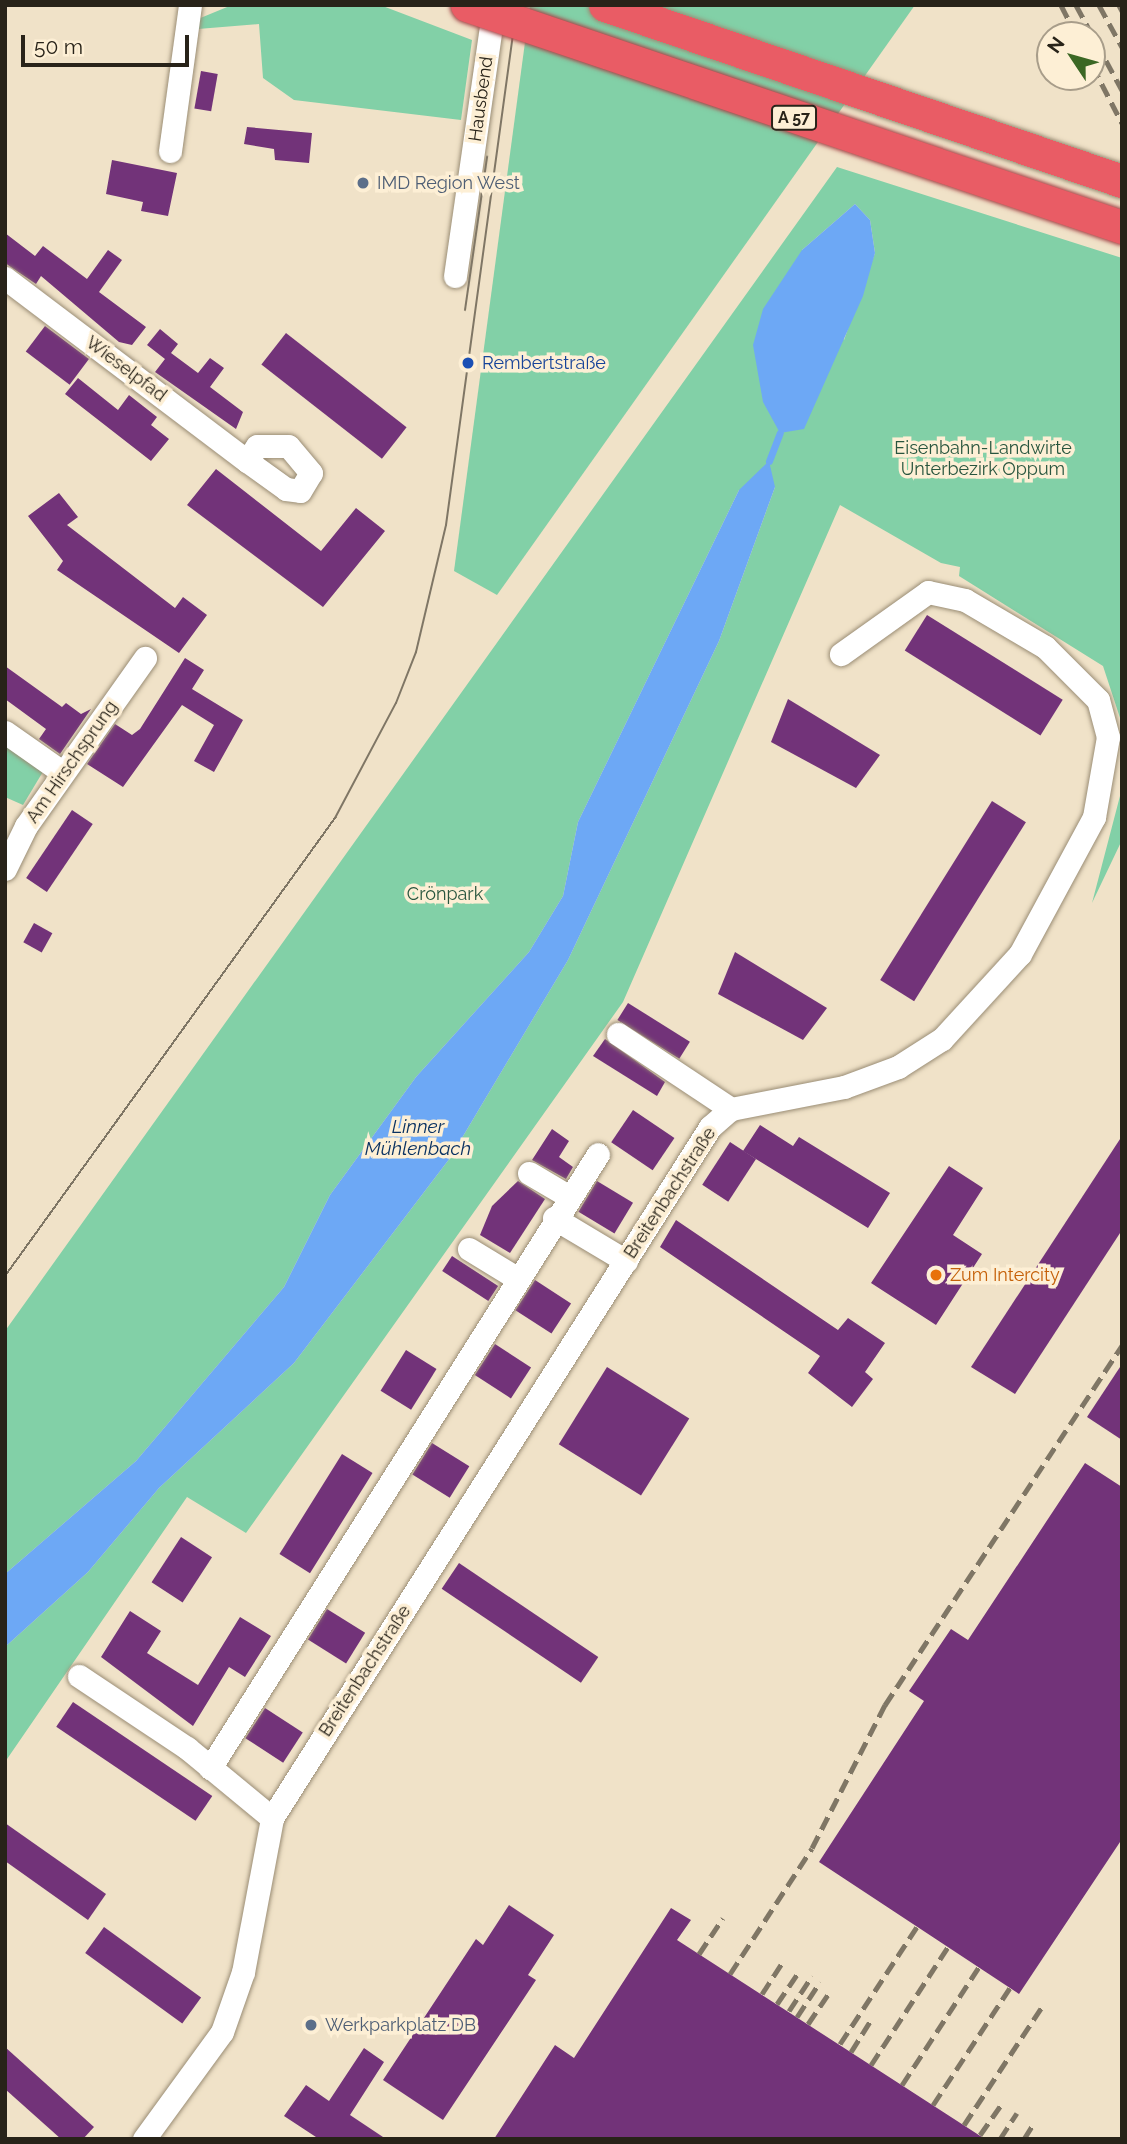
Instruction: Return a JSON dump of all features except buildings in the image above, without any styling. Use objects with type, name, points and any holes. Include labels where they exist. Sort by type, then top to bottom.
[{"type":"highway","name":"A 57","points":[[467,5],[1122,227]]},
{"type":"highway","name":"A 57","points":[[605,5],[1122,181]]},
{"type":"street","points":[[170,151],[190,5]]},
{"type":"street","name":"Hausbend","points":[[455,276],[462,173],[494,5]]},
{"type":"street","name":"Wieselpfad","points":[[5,278],[247,461]]},
{"type":"street","points":[[618,1034],[732,1109],[844,1087],[898,1067],[942,1039],[986,998],[1020,954],[1094,817],[1105,779],[1108,737],[1098,700],[1075,670],[965,600],[928,592],[909,600],[841,654]]},
{"type":"street","name":"Am Hirschsprung","points":[[5,869],[16,822],[62,772],[145,658]]},
{"type":"street","points":[[5,732],[62,772]]},
{"type":"street","name":"Breitenbachstraße","points":[[144,2139],[222,2032],[243,1972],[272,1818],[710,1127],[732,1109]]},
{"type":"street","points":[[210,1768],[515,1277],[598,1154]]},
{"type":"street","points":[[529,1173],[568,1196]]},
{"type":"street","points":[[554,1218],[626,1261]]},
{"type":"street","points":[[469,1249],[515,1277]]},
{"type":"street","points":[[79,1676],[210,1768],[272,1818]]},
{"type":"green space","points":[[232,5],[380,5],[472,40],[461,120],[294,100],[263,78],[259,24],[198,29],[198,19]]},
{"type":"green space","points":[[530,5],[915,5],[497,595],[454,571]]},
{"type":"green space","name":"Crönpark","points":[[837,167],[1122,258],[1122,724],[1103,666],[959,576],[960,567],[941,563],[840,505],[623,1002],[246,1533],[187,1497],[5,1762],[5,1647],[88,1572],[159,1488],[294,1363],[450,1158],[568,960],[719,641],[775,487],[739,490],[578,822],[563,896],[529,952],[416,1077],[330,1195],[284,1287],[136,1461],[5,1574],[5,1331]],"holes":[[[855,204],[870,220],[875,253],[844,340],[802,250]]]},
{"type":"green space","points":[[5,742],[44,770],[23,805],[5,797]]},
{"type":"green space","points":[[1122,778],[1122,840],[1092,903],[1120,796]]},
{"type":"water","points":[[855,204],[870,220],[875,253],[863,296],[804,429],[780,433],[763,402],[753,345],[763,309],[802,250]]},
{"type":"water","name":"Linner Mühlenbach","points":[[769,461],[775,487],[719,641],[568,960],[450,1158],[294,1363],[159,1488],[88,1572],[5,1647],[5,1574],[136,1461],[284,1287],[330,1195],[416,1077],[529,952],[563,896],[578,822],[739,490]]},
{"type":"waterway","name":"Linner Mühlenbach","points":[[769,461],[780,433]]},
{"type":"tram line","points":[[5,1276],[335,818],[396,703],[416,652],[446,525],[517,5]]},
{"type":"tram line","points":[[465,310],[487,157]]},
{"type":"railway","points":[[1061,5],[1069,21]]},
{"type":"railway","points":[[1076,5],[1122,90]]},
{"type":"railway","points":[[1099,5],[1122,47]]},
{"type":"railway","points":[[1119,5],[1122,11]]},
{"type":"railway","points":[[1105,91],[1122,123]]},
{"type":"railway","points":[[730,1974],[812,1848],[885,1705],[1122,1345]]},
{"type":"railway","points":[[699,1954],[723,1918]]},
{"type":"railway","points":[[840,2044],[917,1927]]},
{"type":"railway","points":[[871,2065],[948,1947]]},
{"type":"railway","points":[[762,1994],[784,1960]]},
{"type":"railway","points":[[902,2085],[979,1967]]},
{"type":"railway","points":[[777,2004],[800,1970]]},
{"type":"railway","points":[[789,2011],[812,1976]]},
{"type":"railway","points":[[797,2017],[820,1982]]},
{"type":"railway","points":[[933,2105],[1010,1988]]},
{"type":"railway","points":[[808,2024],[831,1990]]},
{"type":"railway","points":[[964,2125],[1043,2005]]},
{"type":"railway","points":[[851,2052],[872,2019]]},
{"type":"railway","points":[[980,2135],[1002,2103]]},
{"type":"railway","points":[[1000,2139],[1017,2113]]},
{"type":"railway","points":[[1024,2139],[1034,2123]]},
{"type":"place","name":"IMD Region West","points":[[363,183]]},
{"type":"place","name":"Rembertstraße","points":[[468,363]]},
{"type":"place","name":"Zum Intercity","points":[[936,1275]]},
{"type":"place","name":"Werkparkplatz DB","points":[[311,2025]]},
{"type":"park label","name":"Eisenbahn-Landwirte Unterbezirk Oppum","points":[[983,459]]}]
